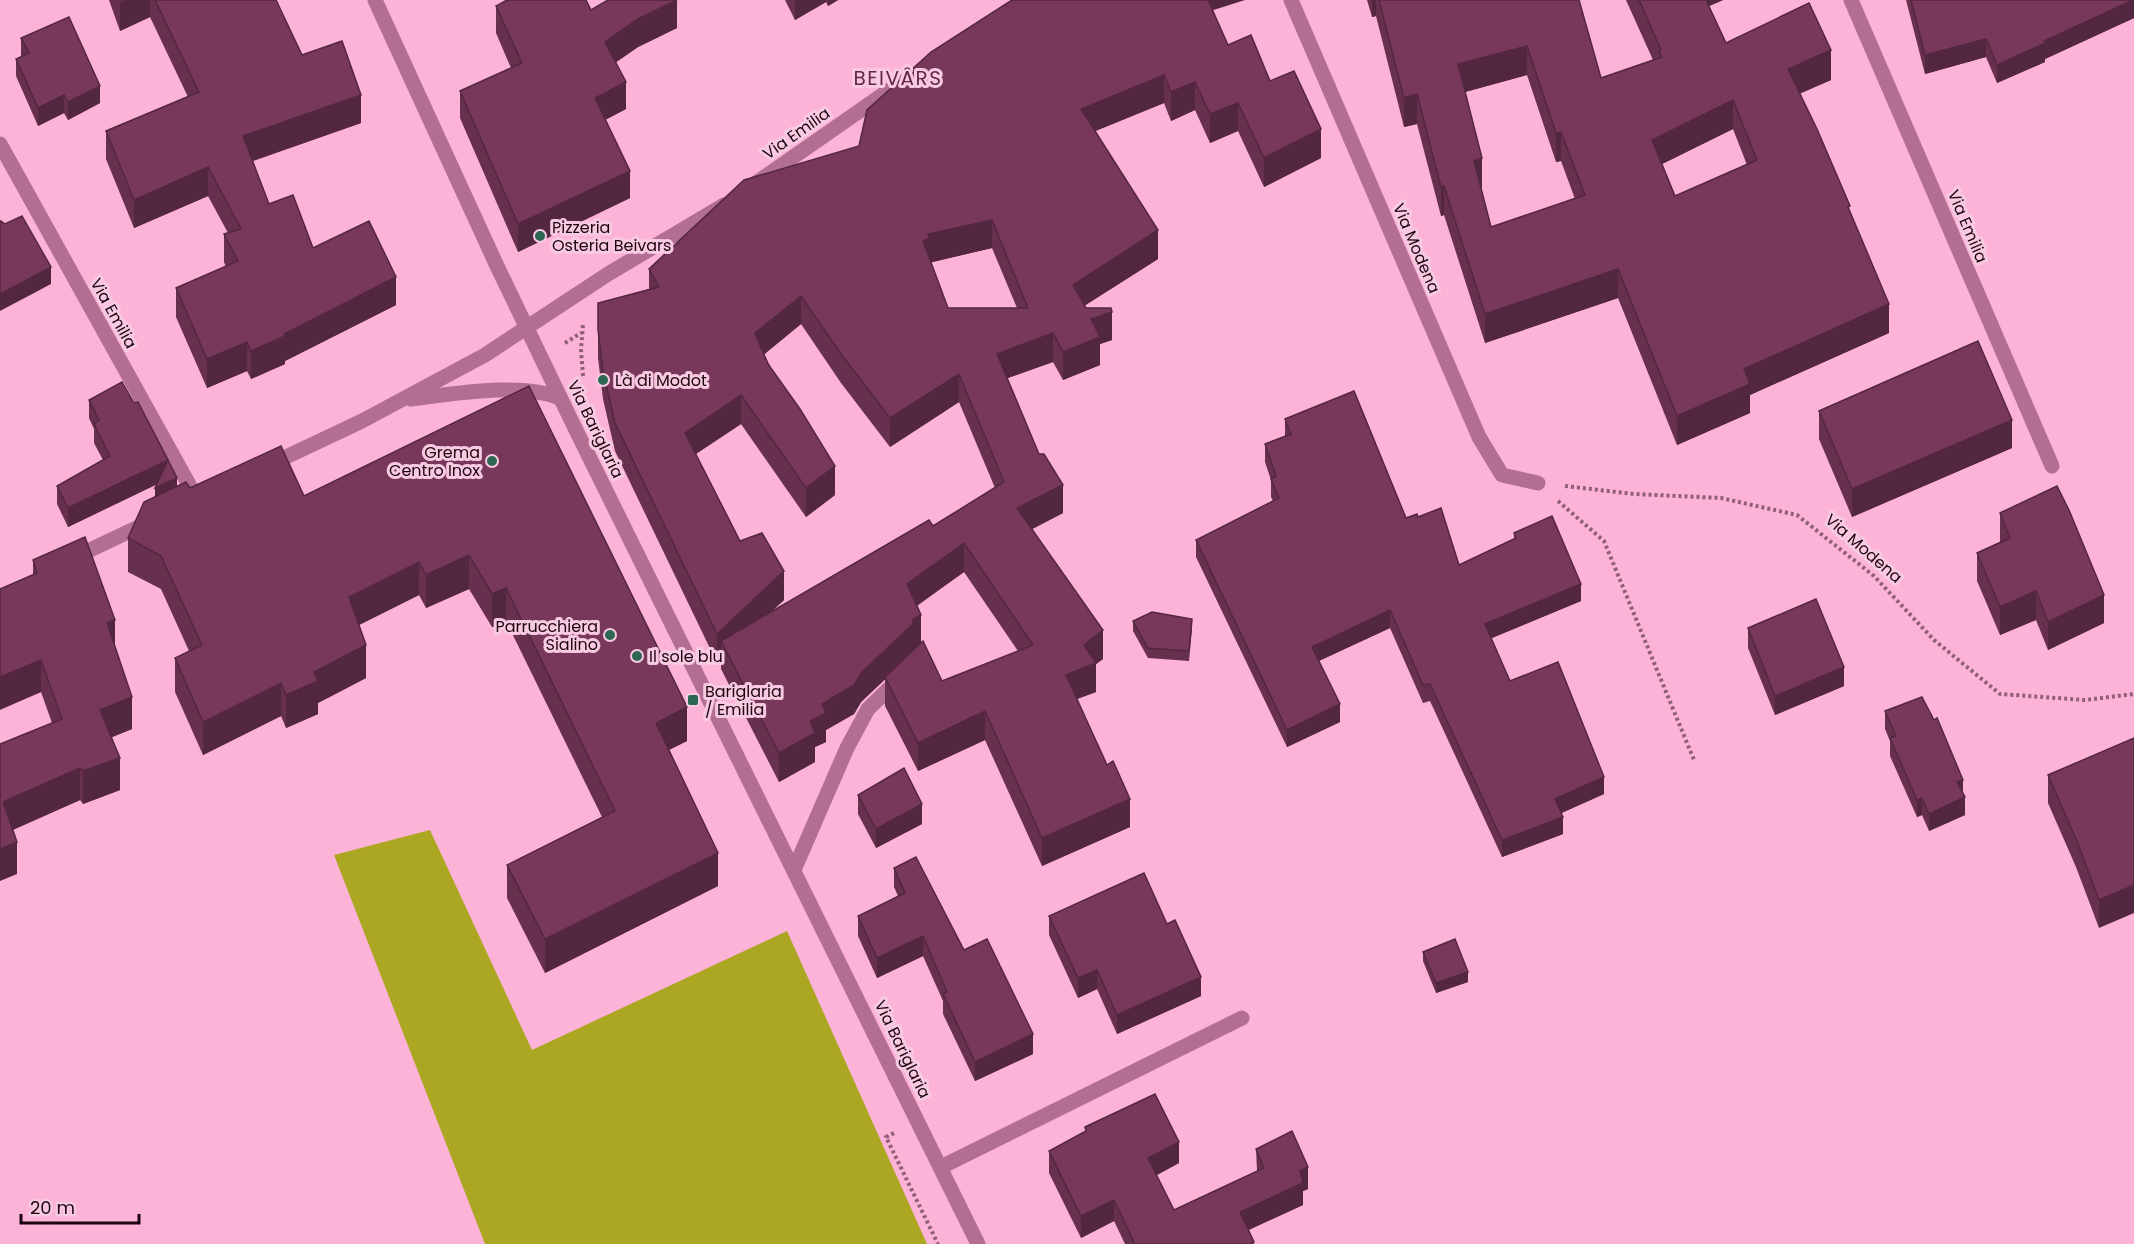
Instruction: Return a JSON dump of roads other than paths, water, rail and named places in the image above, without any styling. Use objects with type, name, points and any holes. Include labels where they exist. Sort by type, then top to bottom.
[{"type":"street","name":"Via Bariglaria","points":[[375,0],[560,398],[978,1244]]},
{"type":"street","name":"Via Modena","points":[[1291,0],[1479,437],[1502,475],[1538,483]]},
{"type":"street","name":"Via Emilia","points":[[1851,0],[2052,466]]},
{"type":"street","name":"Via Emilia","points":[[259,470],[402,400],[486,355],[608,274],[740,194],[916,72]]},
{"type":"street","name":"Via Emilia","points":[[0,144],[197,499]]},
{"type":"street","name":"Via Emilia","points":[[402,400],[517,390],[540,392],[560,398]]},
{"type":"street","points":[[62,563],[166,514]]},
{"type":"street","points":[[794,870],[847,748],[868,709],[909,670]]},
{"type":"street","points":[[941,1167],[1242,1018]]},
{"type":"place","name":"Pizzeria Osteria Beivars","points":[[540,236]]},
{"type":"place","name":"Là di Modot","points":[[603,380]]},
{"type":"place","name":"Grema Centro Inox","points":[[492,461]]},
{"type":"place","name":"Parrucchiera Sialino","points":[[610,635]]},
{"type":"place","name":"Il sole blu","points":[[637,656]]},
{"type":"place","name":"Bariglaria / Emilia","points":[[693,700]]},
{"type":"district","name":"BEIVÂRS","points":[[898,78]]}]
